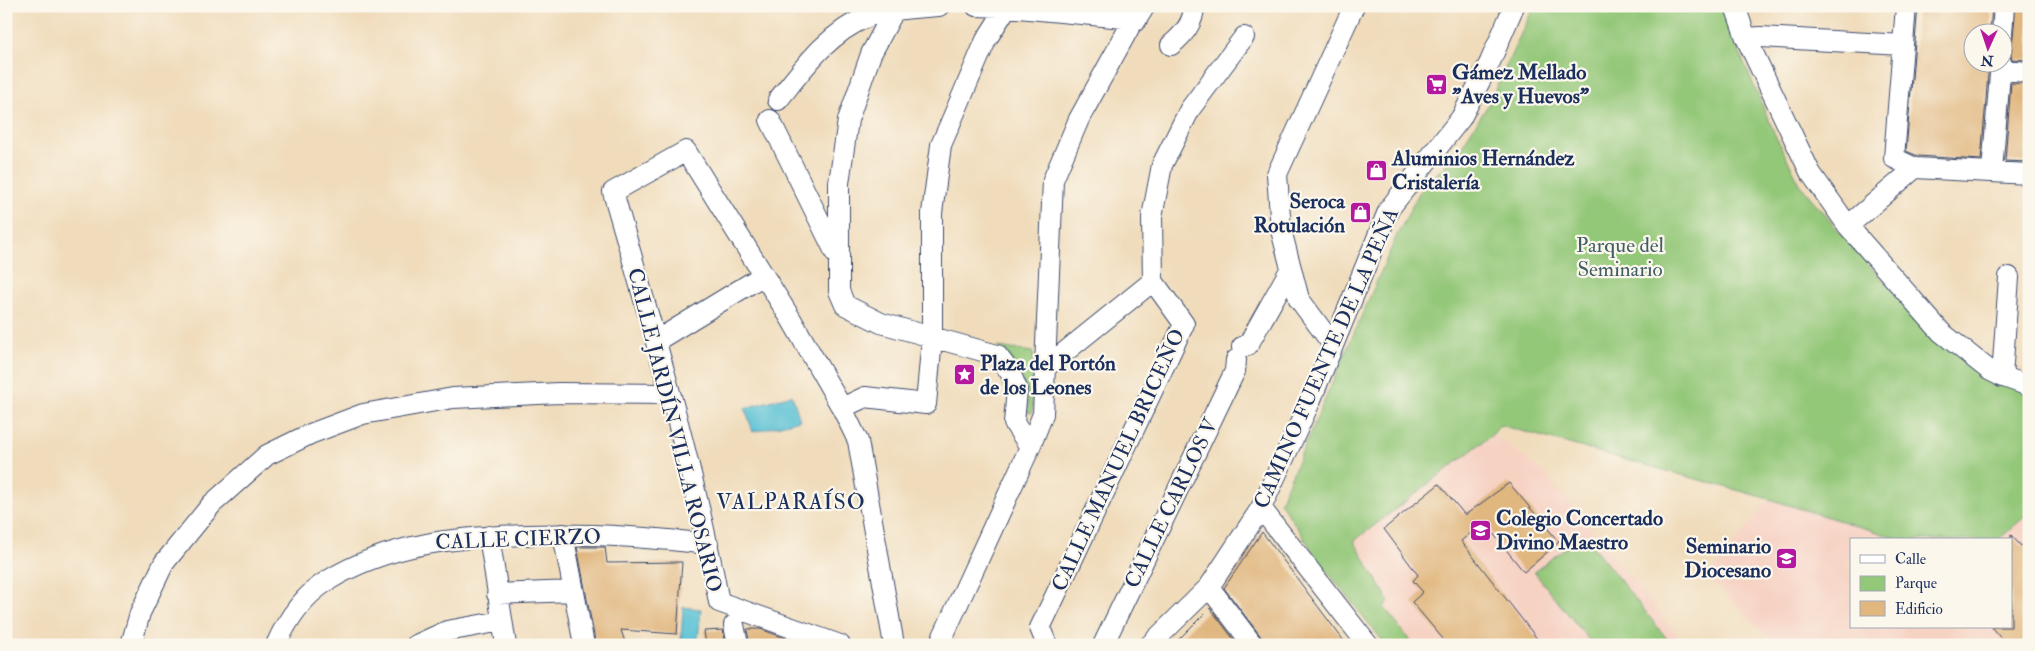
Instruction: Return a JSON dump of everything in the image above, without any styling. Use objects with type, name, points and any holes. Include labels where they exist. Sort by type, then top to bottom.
[{"type":"street","points":[[778,100],[809,62],[838,33],[867,17],[894,10],[939,6]]},
{"type":"street","points":[[939,645],[1030,447],[1043,414],[1053,180],[1079,119],[1142,10],[976,6]]},
{"type":"street","points":[[1171,45],[1182,36],[1190,24],[1194,6]]},
{"type":"street","points":[[1333,345],[1299,299],[1281,230],[1277,174],[1354,6]]},
{"type":"street","name":"CAMINO FUENTE DE LA PEÑA","points":[[1150,645],[1210,587],[1261,508],[1309,404],[1389,209],[1461,118],[1490,62],[1514,6]]},
{"type":"street","points":[[1735,6],[1746,38],[1810,172],[1848,226],[1941,332],[1989,370],[2002,377],[2029,386]]},
{"type":"street","points":[[1906,6],[1894,158],[1915,168],[2029,174]]},
{"type":"street","points":[[2003,22],[2004,6]]},
{"type":"street","points":[[842,408],[865,397],[926,404],[932,338],[932,212],[941,145],[986,40],[1007,7]]},
{"type":"street","points":[[894,10],[872,54],[848,120],[839,183],[840,290],[845,304],[881,323],[997,355],[1010,372],[1017,389],[1014,423],[1030,447]]},
{"type":"street","points":[[1045,368],[1152,281],[1152,217],[1162,165],[1190,109],[1244,37]]},
{"type":"street","points":[[1746,38],[1761,37],[1903,45]]},
{"type":"street","points":[[2012,68],[2029,72]]},
{"type":"street","points":[[1992,171],[2000,72]]},
{"type":"street","points":[[770,120],[839,260]]},
{"type":"street","name":"CALLE JARDÍN VILLA ROSARIO","points":[[764,275],[686,151],[613,192],[656,341],[708,544],[719,602],[840,645]]},
{"type":"street","points":[[1848,226],[1915,168]]},
{"type":"street","name":"CALLE CARLOS V","points":[[1103,645],[1235,371],[1239,354],[1248,345],[1291,268]]},
{"type":"street","points":[[656,341],[764,275],[842,408],[858,442],[894,645]]},
{"type":"street","points":[[2002,377],[2009,277]]},
{"type":"street","name":"CALLE MANUEL BRICEÑO","points":[[1047,645],[1040,628],[1184,324],[1152,281]]},
{"type":"street","points":[[131,645],[140,613],[164,563],[212,504],[268,455],[310,434],[363,414],[453,398],[559,393],[669,394]]},
{"type":"street","points":[[1261,508],[1368,645]]},
{"type":"street","points":[[563,534],[584,645]]},
{"type":"street","name":"CALLE CIERZO","points":[[276,645],[286,624],[306,599],[326,581],[373,557],[423,543],[489,536],[563,534],[649,537],[708,544]]},
{"type":"street","points":[[489,536],[506,645]]},
{"type":"street","points":[[1210,587],[1254,645]]},
{"type":"street","points":[[497,594],[573,591]]},
{"type":"street","points":[[416,645],[447,631],[502,621]]},
{"type":"street","points":[[734,625],[738,645]]},
{"type":"shaded area","name":"Colegio Concertado Divino Maestro","points":[[1493,434],[1546,474],[1686,645],[1386,645],[1322,565]]},
{"type":"shaded area","name":"Seminario Diocesano","points":[[1769,499],[1896,538],[1850,538],[1850,628],[2012,628],[2012,538],[2000,538],[2029,513],[2029,645],[1776,645],[1708,577]]},
{"type":"green space","name":"Parque del Seminario","points":[[1534,6],[1722,6],[1732,35],[1776,137],[1801,186],[1857,253],[1940,338],[2029,391],[2029,513],[2000,538],[1896,538],[1769,499],[1500,425],[1493,434],[1354,541],[1389,601],[1384,607],[1413,645],[1386,645],[1322,565],[1280,502],[1397,235],[1419,193],[1460,149],[1488,105]]},
{"type":"green space","points":[[997,347],[1033,352],[1032,413],[1027,412],[1026,387]]},
{"type":"green space","points":[[1583,534],[1672,645],[1593,645],[1534,572]]},
{"type":"water","points":[[792,395],[800,420],[753,432],[745,408]]},
{"type":"water","points":[[683,607],[701,609],[698,640],[681,639]]},
{"type":"building","points":[[1918,6],[1992,6],[1991,22],[1962,22],[1962,72],[1988,72],[1981,160],[1918,156],[1906,151]]},
{"type":"building","points":[[2016,6],[2029,6],[2029,60],[2012,59]]},
{"type":"building","points":[[2011,83],[2029,84],[2029,162],[2005,161]]},
{"type":"building","points":[[1509,483],[1559,542],[1524,572],[1484,522],[1461,541],[1542,645],[1448,645],[1412,602],[1423,592],[1413,581],[1418,575],[1384,529],[1439,484],[1465,515]]},
{"type":"building","points":[[1262,532],[1347,645],[1265,645],[1262,638],[1224,588]]},
{"type":"building","points":[[2011,535],[2021,546],[2029,538],[2029,645],[2007,645],[1992,628],[2012,628]]},
{"type":"building","points":[[577,547],[605,547],[607,563],[682,562],[677,634],[621,630],[626,645],[596,645]]},
{"type":"building","points":[[1210,608],[1238,645],[1173,645]]},
{"type":"building","points":[[747,629],[760,629],[799,643],[799,645],[750,645]]},
{"type":"building","points":[[723,630],[726,645],[706,645],[704,631]]},
{"type":"place","name":"Gámez Mellado \"Aves y Huevos\"","points":[[1436,84]]},
{"type":"place","name":"Aluminios Hernández Cristalería","points":[[1376,170]]},
{"type":"place","name":"Seroca Rotulación","points":[[1361,213]]},
{"type":"place","name":"Plaza del Portón de los Leones","points":[[964,375]]},
{"type":"place","name":"Colegio Concertado Divino Maestro","points":[[1480,530]]},
{"type":"place","name":"Seminario Diocesano","points":[[1787,558]]},
{"type":"district","name":"VALPARAÍSO","points":[[791,501]]}]
